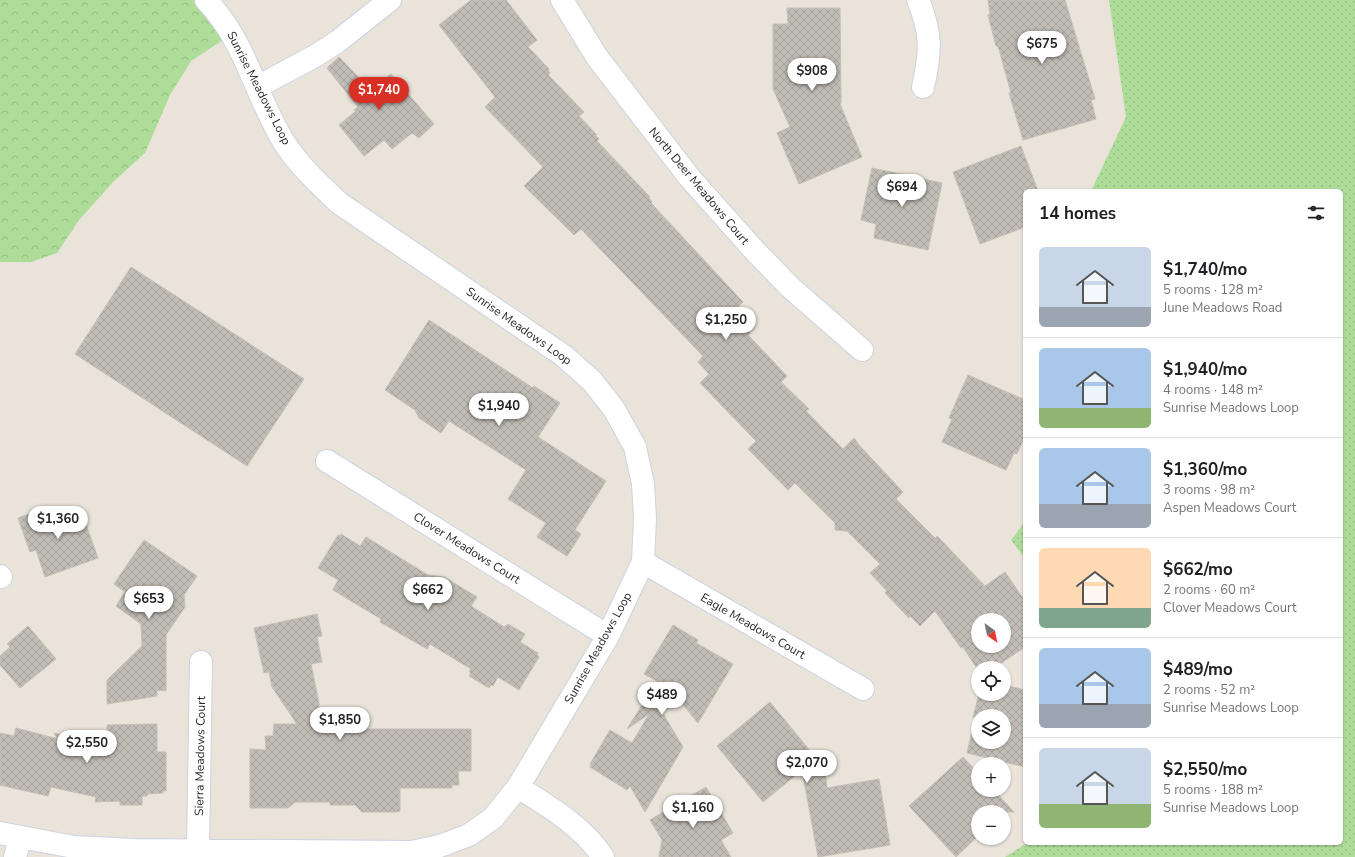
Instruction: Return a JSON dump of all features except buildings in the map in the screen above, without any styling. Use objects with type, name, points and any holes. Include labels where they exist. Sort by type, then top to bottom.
[{"type":"street","name":"Sunrise Meadows Loop","points":[[12,842],[74,847],[198,851],[411,852],[440,846],[469,835],[493,818],[518,787],[608,636],[643,562],[645,518],[644,491],[634,447],[614,409],[592,381],[564,356],[339,203],[308,174],[283,139],[264,104],[240,46],[216,10],[206,0]]},
{"type":"street","points":[[258,87],[326,49],[390,0]]},
{"type":"street","name":"North Deer Meadows Court","points":[[562,0],[598,57],[689,177],[755,251],[790,287],[862,350]]},
{"type":"street","points":[[918,0],[926,19],[930,44],[923,87]]},
{"type":"street","name":"Clover Meadows Court","points":[[327,461],[608,636]]},
{"type":"street","name":"Eagle Meadows Court","points":[[643,562],[863,690]]},
{"type":"street","name":"Sierra Meadows Court","points":[[198,851],[201,662]]},
{"type":"street","points":[[518,787],[564,816],[598,850],[603,857]]},
{"type":"green space","points":[[0,0],[206,0],[232,34],[191,61],[170,95],[145,153],[113,182],[79,220],[57,253],[31,262],[0,262]]},
{"type":"green space","points":[[1109,0],[1355,0],[1355,857],[1005,857],[1024,845],[1343,845],[1343,189],[1092,189],[1126,117]]},
{"type":"green space","points":[[1023,525],[1023,556],[1011,540]]}]
